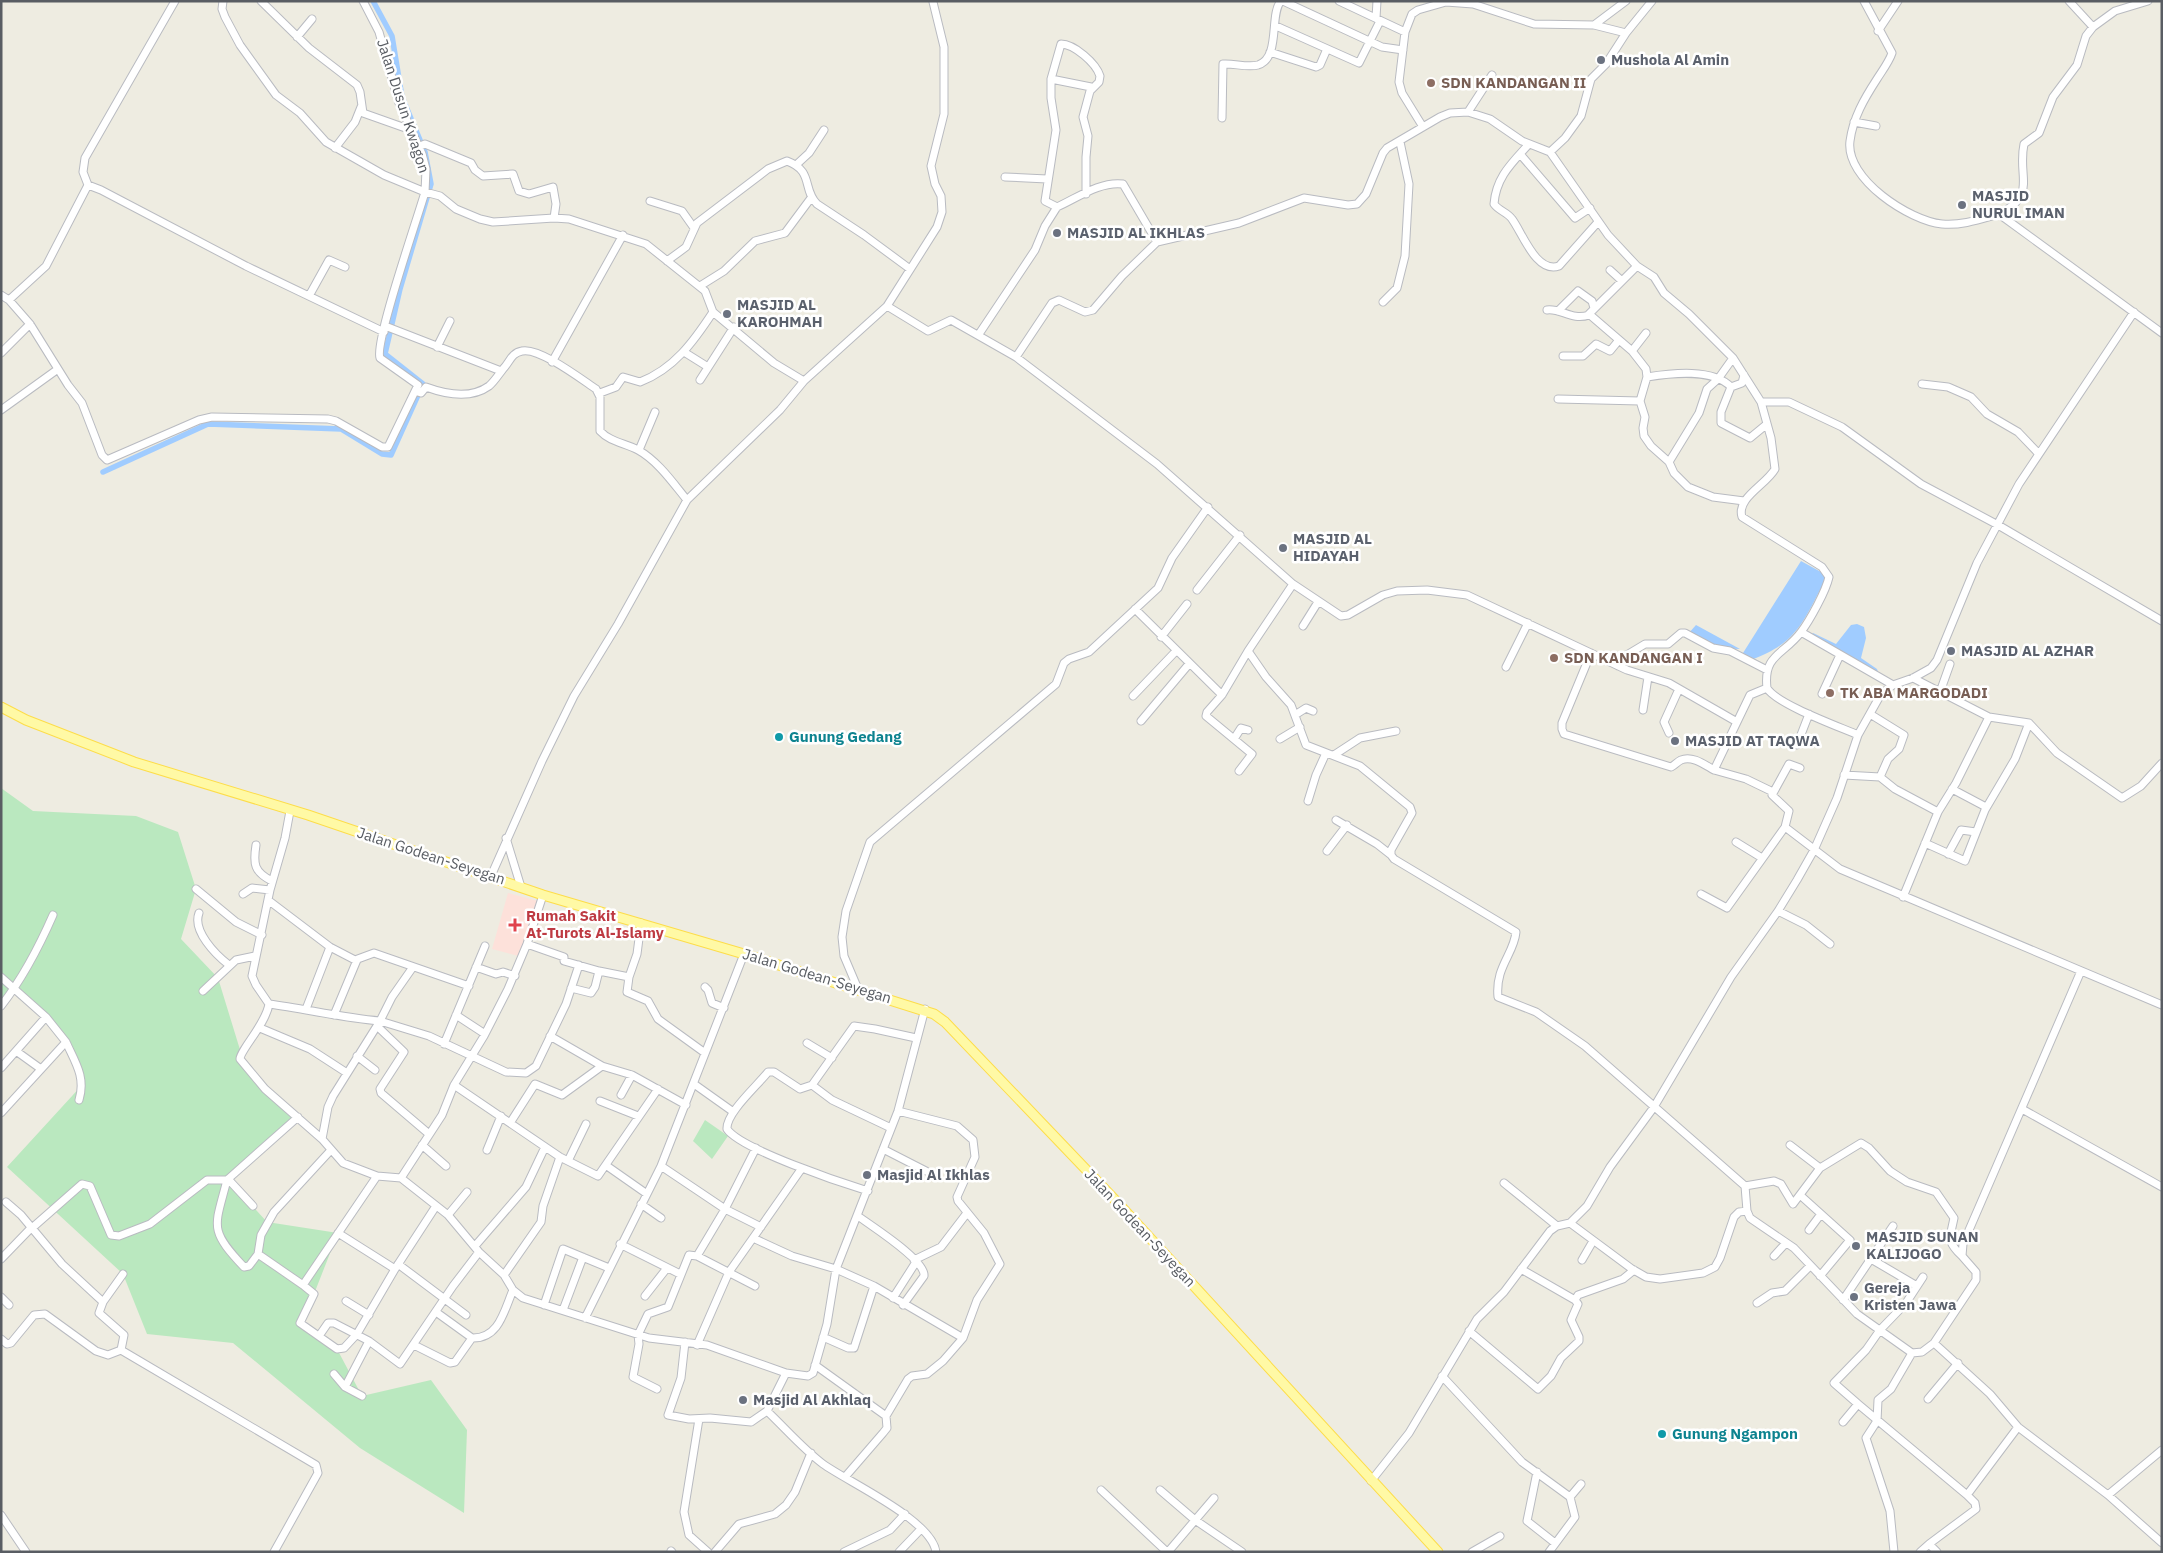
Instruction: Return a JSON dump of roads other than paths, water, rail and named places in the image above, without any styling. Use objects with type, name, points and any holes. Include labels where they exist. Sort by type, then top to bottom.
[{"type":"main road","name":"Jalan Godean-Seyegan","points":[[1,707],[35,724],[134,762],[290,810],[521,886],[543,895],[925,1009],[945,1022],[1117,1202],[1438,1552]]},
{"type":"street","points":[[9,300],[46,266],[88,186],[83,172],[85,158],[176,1]]},
{"type":"street","points":[[223,1],[222,9],[230,28],[271,88],[300,113],[318,136],[335,148],[384,175],[426,193],[440,196],[456,209],[493,222],[554,218],[569,219],[646,244],[687,279],[700,286],[708,296],[713,312],[734,327],[768,358],[804,381]]},
{"type":"street","points":[[261,1],[297,37],[357,85],[360,92],[361,107],[355,122],[335,148]]},
{"type":"street","name":"Jalan Dusun Kwagon","points":[[363,1],[379,32],[399,102],[411,130],[421,146],[426,169],[426,193],[393,294],[387,329],[379,356],[418,385],[418,392]]},
{"type":"street","points":[[1222,118],[1223,64],[1259,64],[1270,52],[1276,26],[1275,10],[1282,1],[1370,42],[1386,48],[1403,50]]},
{"type":"street","points":[[1339,1],[1405,32]]},
{"type":"street","points":[[1276,26],[1359,63],[1370,42],[1378,19],[1377,1]]},
{"type":"street","points":[[1594,25],[1626,1]]},
{"type":"street","points":[[1550,152],[1565,138],[1581,116],[1591,79],[1606,64],[1626,34],[1652,1]]},
{"type":"street","points":[[1864,1],[1892,55],[1863,100],[1854,122],[1850,151],[1855,168],[1867,183],[1904,208],[1925,219],[1944,224],[1974,221],[1998,214],[2012,207],[2020,198],[2024,189],[2024,144],[2039,133],[2052,96],[2077,65],[2086,36],[2093,27],[2115,12],[2148,1]]},
{"type":"street","points":[[1878,31],[1898,1]]},
{"type":"street","points":[[2069,1],[2093,27]]},
{"type":"street","points":[[491,876],[506,838],[574,696],[618,624],[687,500],[780,410],[804,381],[887,306],[937,227],[942,212],[942,196],[935,184],[931,166],[944,114],[944,47],[934,2]]},
{"type":"street","points":[[1423,127],[1400,86],[1405,32],[1414,12],[1446,2],[1478,5],[1534,24],[1594,25],[1626,34]]},
{"type":"street","points":[[297,37],[312,20]]},
{"type":"street","points":[[1056,208],[1045,202],[1056,130],[1051,98],[1051,79],[1058,46],[1064,44],[1079,52],[1097,70],[1099,82],[1092,87],[1083,117],[1088,136],[1086,194]]},
{"type":"street","points":[[1270,52],[1316,68],[1320,65],[1327,49]]},
{"type":"street","points":[[1468,112],[1492,75]]},
{"type":"street","points":[[1051,79],[1092,87]]},
{"type":"street","points":[[361,107],[366,115],[411,130]]},
{"type":"street","points":[[1016,357],[1052,303],[1059,300],[1085,312],[1093,310],[1122,276],[1157,242],[1239,224],[1304,198],[1348,205],[1357,204],[1366,194],[1383,153],[1423,127],[1450,113],[1468,112],[1490,119],[1529,144],[1550,152],[1598,222],[1637,266],[1654,277],[1666,296],[1689,314],[1733,358],[1761,402],[1774,449],[1775,469],[1766,482],[1744,501],[1740,510],[1744,519],[1822,567],[1828,574],[1829,579],[1801,632],[1772,659],[1767,670],[1767,688],[1772,694],[1809,714],[1858,735]]},
{"type":"street","points":[[1854,122],[1876,126]]},
{"type":"street","points":[[796,165],[809,153],[824,130]]},
{"type":"street","points":[[1383,302],[1397,288],[1405,256],[1409,184],[1400,142]]},
{"type":"street","points":[[1529,144],[1506,168],[1497,188],[1494,204],[1511,217],[1519,234],[1541,262],[1549,266],[1559,266],[1598,222]]},
{"type":"street","points":[[421,146],[471,163],[474,170],[483,176],[513,174],[519,191],[524,193],[553,187],[556,204],[554,218]]},
{"type":"street","points":[[1520,154],[1575,218],[1590,208]]},
{"type":"street","points":[[667,261],[686,247],[694,228],[768,169],[787,161],[796,165],[804,172],[811,198],[817,204],[864,235],[910,269]]},
{"type":"street","points":[[1005,177],[1047,179]]},
{"type":"street","points":[[979,334],[1035,250],[1045,226],[1056,208],[1104,184],[1123,184],[1157,242]]},
{"type":"street","points":[[88,186],[101,190],[246,266],[309,296],[387,329],[501,371]]},
{"type":"street","points":[[700,286],[724,271],[755,241],[785,234],[811,198]]},
{"type":"street","points":[[650,201],[682,211],[694,228]]},
{"type":"street","points":[[1998,214],[2162,333]]},
{"type":"street","points":[[552,362],[623,235]]},
{"type":"street","points":[[309,296],[329,260],[345,267]]},
{"type":"street","points":[[1589,315],[1637,266]]},
{"type":"street","points":[[1610,270],[1622,281]]},
{"type":"street","points":[[1558,311],[1578,292],[1592,301],[1594,308]]},
{"type":"street","points":[[1,295],[9,300],[29,325],[56,370],[82,403],[102,455],[107,460],[199,420],[212,417],[328,419],[386,448],[418,392],[425,387],[442,393],[460,395],[484,389],[490,385],[509,358],[522,350],[540,354],[600,393]]},
{"type":"street","points":[[887,306],[928,331],[948,320],[979,334],[1016,357],[1157,464],[1240,535],[1293,584],[1336,613],[1345,616],[1390,593],[1413,590],[1441,591],[1475,597],[1618,666],[1680,689],[1737,722]]},
{"type":"street","points":[[1547,310],[1574,316],[1589,315],[1632,351],[1646,369],[1647,377],[1640,401],[1645,417],[1644,436],[1651,446],[1669,462],[1674,472],[1688,487],[1713,497],[1744,501]]},
{"type":"street","points":[[600,393],[616,387],[623,377],[640,382],[668,367],[693,343],[713,312]]},
{"type":"street","points":[[1371,1481],[1409,1433],[1476,1319],[1499,1297],[1550,1231],[1557,1226],[1570,1224],[1587,1206],[1610,1167],[1654,1107],[1731,977],[1778,911],[1814,850],[1858,735],[1881,694],[1893,685],[1913,678],[1931,668],[1937,660],[1977,563],[2038,453],[2134,312]]},
{"type":"street","points":[[437,347],[450,321]]},
{"type":"street","points":[[1,353],[29,325]]},
{"type":"street","points":[[700,380],[734,327]]},
{"type":"street","points":[[1632,351],[1646,333]]},
{"type":"street","points":[[1563,356],[1583,356],[1596,344],[1610,351],[1619,340]]},
{"type":"street","points":[[684,352],[708,367]]},
{"type":"street","points":[[1669,462],[1699,413],[1706,389],[1718,379],[1733,358]]},
{"type":"street","points":[[1,410],[56,370]]},
{"type":"street","points":[[1647,377],[1686,372],[1718,379],[1731,387]]},
{"type":"street","points":[[1744,375],[1742,383],[1731,387],[1721,412],[1721,424],[1750,438],[1767,424]]},
{"type":"street","points":[[1922,384],[1948,387],[1971,397],[1987,414],[2018,432],[2038,453]]},
{"type":"street","points":[[600,393],[600,431],[610,439],[638,450],[653,461],[687,500]]},
{"type":"street","points":[[1558,399],[1640,401]]},
{"type":"street","points":[[1761,402],[1789,402],[1842,427],[1921,484],[1998,524],[2162,620]]},
{"type":"street","points":[[638,450],[655,412]]},
{"type":"street","points":[[858,989],[844,956],[842,937],[846,911],[870,842],[1056,684],[1067,661],[1089,652],[1162,583],[1172,558],[1208,508]]},
{"type":"street","points":[[1197,590],[1240,535]]},
{"type":"street","points":[[1239,771],[1252,754],[1206,716],[1207,712],[1222,695],[1248,651],[1293,584]]},
{"type":"street","points":[[1303,626],[1318,602]]},
{"type":"street","points":[[1161,637],[1187,604]]},
{"type":"street","points":[[1135,609],[1161,637],[1222,695]]},
{"type":"street","points":[[1506,666],[1528,623]]},
{"type":"street","points":[[1801,632],[1893,685]]},
{"type":"street","points":[[1618,666],[1631,651],[1645,644],[1668,644],[1681,633],[1713,648],[1730,651],[1767,670]]},
{"type":"street","points":[[1133,696],[1176,651]]},
{"type":"street","points":[[1248,651],[1266,678],[1288,701],[1300,726],[1306,745],[1330,754],[1369,773],[1411,809],[1412,813],[1394,845],[1391,855]]},
{"type":"street","points":[[1591,653],[1562,723],[1564,734],[1671,767],[1680,760],[1688,759],[1699,762],[1714,770],[1746,779],[1773,792]]},
{"type":"street","points":[[1822,694],[1840,655]]},
{"type":"street","points":[[1141,721],[1189,664]]},
{"type":"street","points":[[1940,692],[1950,664]]},
{"type":"street","points":[[1643,710],[1648,677]]},
{"type":"street","points":[[1913,678],[1988,717],[2029,723],[2070,764],[2119,797],[2125,798],[2134,791],[2162,763]]},
{"type":"street","points":[[1714,770],[1750,695],[1767,688]]},
{"type":"street","points":[[1669,732],[1664,722],[1680,689]]},
{"type":"street","points":[[1295,715],[1306,708],[1313,711]]},
{"type":"street","points":[[1797,745],[1809,714]]},
{"type":"street","points":[[1870,714],[1904,735],[1899,749],[1888,759],[1880,777]]},
{"type":"street","points":[[1903,896],[1938,812],[1952,790],[1988,717]]},
{"type":"street","points":[[1925,842],[1965,861],[1986,808],[2015,759],[2029,723]]},
{"type":"street","points":[[1280,739],[1300,726]]},
{"type":"street","points":[[1234,739],[1242,728],[1248,730]]},
{"type":"street","points":[[1308,801],[1316,775],[1330,754],[1360,738],[1396,731]]},
{"type":"street","points":[[1701,894],[1727,908],[1782,828],[1785,827],[1789,811],[1773,796],[1773,792],[1789,764],[1800,768]]},
{"type":"street","points":[[1844,775],[1880,777],[1895,789],[1938,812]]},
{"type":"street","points":[[1952,790],[1986,808]]},
{"type":"street","points":[[290,810],[285,838],[272,880],[252,976],[269,1004],[268,1012],[260,1028],[240,1054],[240,1059],[264,1089],[298,1117],[343,1163],[378,1176],[401,1178],[448,1215],[477,1249],[504,1275],[513,1290],[523,1298],[585,1318],[638,1334],[697,1345],[707,1345],[786,1373],[810,1376],[823,1337],[836,1269],[898,1111],[925,1009]]},
{"type":"street","points":[[1336,820],[1391,855],[1397,862],[1515,931],[1516,936],[1500,972],[1498,997],[1536,1012],[1570,1035],[1745,1186],[1746,1211],[1750,1218],[1794,1248],[1843,1300],[1880,1330],[1912,1353],[1922,1352],[1934,1344],[1976,1280],[1976,1272],[1951,1246],[1950,1240],[1954,1218],[1947,1204],[1936,1192],[1907,1182],[1890,1171],[1865,1144],[1858,1144],[1820,1168],[1795,1202],[1791,1203],[1781,1184],[1774,1181],[1745,1186]]},
{"type":"street","points":[[1326,851],[1347,826]]},
{"type":"street","points":[[1785,827],[1840,869],[2162,1005]]},
{"type":"street","points":[[1948,854],[1961,830],[1976,832]]},
{"type":"street","points":[[506,838],[521,886]]},
{"type":"street","points":[[1736,842],[1762,858]]},
{"type":"street","points":[[256,845],[254,859],[256,866],[261,876],[272,880]]},
{"type":"street","points":[[243,894],[252,888],[270,890]]},
{"type":"street","points":[[196,889],[236,922],[262,935]]},
{"type":"street","points":[[401,1178],[442,1115],[454,1085],[486,1034],[515,976],[543,895]]},
{"type":"street","points":[[268,900],[330,947],[357,960]]},
{"type":"street","points":[[1778,911],[1806,925],[1830,944]]},
{"type":"street","points":[[199,913],[198,926],[216,954],[229,965]]},
{"type":"street","points":[[1,1006],[41,943],[53,915]]},
{"type":"street","points":[[641,923],[637,954],[629,977],[627,992],[648,1001],[658,1019],[705,1053]]},
{"type":"street","points":[[527,944],[564,957],[564,961],[629,977]]},
{"type":"street","points":[[444,1044],[485,946]]},
{"type":"street","points":[[306,1009],[330,947]]},
{"type":"street","points":[[334,1015],[357,960],[374,953],[468,986]]},
{"type":"street","points":[[585,1318],[660,1166],[686,1105],[744,954]]},
{"type":"street","points":[[203,991],[236,960],[256,956]]},
{"type":"street","points":[[269,1004],[378,1023],[473,1055],[506,1072],[526,1073],[536,1066],[571,988],[579,965]]},
{"type":"street","points":[[322,1140],[328,1108],[392,997],[413,967]]},
{"type":"street","points":[[476,968],[496,974],[503,972],[515,976]]},
{"type":"street","points":[[571,988],[591,993],[595,987],[599,971]]},
{"type":"street","points":[[1962,1256],[1965,1239],[2081,971]]},
{"type":"street","points":[[1,976],[46,1016],[66,1042],[82,1078],[79,1100]]},
{"type":"street","points":[[705,987],[708,990],[712,1003],[724,1008]]},
{"type":"street","points":[[456,1015],[486,1034]]},
{"type":"street","points":[[1,1068],[46,1016]]},
{"type":"street","points":[[378,1023],[404,1052],[380,1089],[381,1093],[429,1134]]},
{"type":"street","points":[[868,1191],[802,1168],[734,1136],[727,1129],[732,1111],[769,1071],[800,1089],[812,1085],[854,1026],[875,1028],[916,1038]]},
{"type":"street","points":[[260,1028],[310,1049],[347,1074]]},
{"type":"street","points":[[550,1036],[602,1066],[632,1075],[686,1105]]},
{"type":"street","points":[[1,1113],[66,1042]]},
{"type":"street","points":[[807,1043],[832,1058]]},
{"type":"street","points":[[16,1051],[40,1070]]},
{"type":"street","points":[[357,1056],[375,1070]]},
{"type":"street","points":[[526,1073],[534,1084],[562,1095],[602,1066]]},
{"type":"street","points":[[621,1095],[632,1075]]},
{"type":"street","points":[[510,1123],[534,1084]]},
{"type":"street","points":[[694,1084],[732,1111]]},
{"type":"street","points":[[454,1085],[545,1148],[596,1176],[600,1175],[607,1166],[638,1116],[658,1089]]},
{"type":"street","points":[[812,1085],[832,1100],[891,1128]]},
{"type":"street","points":[[600,1101],[638,1116]]},
{"type":"street","points":[[2022,1109],[2162,1187]]},
{"type":"street","points":[[845,1477],[884,1433],[887,1428],[886,1416],[908,1379],[912,1376],[927,1374],[943,1361],[963,1338],[977,1300],[1000,1264],[984,1233],[960,1204],[957,1197],[975,1157],[973,1140],[957,1126],[898,1111]]},
{"type":"street","points":[[487,1150],[501,1116]]},
{"type":"street","points":[[298,1117],[228,1180],[216,1225],[217,1233],[244,1266],[249,1266],[258,1254],[261,1235],[274,1212],[331,1150]]},
{"type":"street","points":[[568,1161],[586,1124]]},
{"type":"street","points":[[422,1144],[446,1166]]},
{"type":"street","points":[[1790,1145],[1820,1168]]},
{"type":"street","points":[[318,1336],[331,1322],[369,1341],[400,1364],[477,1249],[526,1187],[545,1148]]},
{"type":"street","points":[[697,1256],[725,1209],[756,1148]]},
{"type":"street","points":[[883,1149],[926,1171]]},
{"type":"street","points":[[504,1275],[541,1222],[543,1206],[560,1157]]},
{"type":"street","points":[[607,1166],[647,1194]]},
{"type":"street","points":[[660,1166],[725,1209],[761,1227]]},
{"type":"street","points":[[697,1345],[729,1272],[802,1168]]},
{"type":"street","points":[[303,1285],[378,1176]]},
{"type":"street","points":[[1,1259],[32,1228],[82,1184],[90,1186],[111,1235],[119,1236],[150,1224],[207,1180],[228,1180],[253,1206]]},
{"type":"street","points":[[1504,1184],[1557,1226]]},
{"type":"street","points":[[448,1215],[467,1192]]},
{"type":"street","points":[[1800,1195],[1850,1240],[1820,1276]]},
{"type":"street","points":[[3,1202],[32,1228],[62,1264],[102,1302]]},
{"type":"street","points":[[642,1204],[662,1218]]},
{"type":"street","points":[[258,1254],[314,1294],[300,1323],[340,1350],[357,1334],[396,1266],[436,1206]]},
{"type":"street","points":[[1570,1224],[1634,1270],[1646,1277],[1660,1279],[1703,1273],[1711,1270],[1719,1262],[1734,1216],[1739,1212],[1746,1211]]},
{"type":"street","points":[[893,1298],[915,1261],[941,1247],[967,1212]]},
{"type":"street","points":[[1809,1230],[1821,1214]]},
{"type":"street","points":[[858,1216],[905,1250],[923,1268],[924,1276],[903,1305]]},
{"type":"street","points":[[1843,1300],[1893,1226]]},
{"type":"street","points":[[338,1233],[396,1266],[466,1315]]},
{"type":"street","points":[[753,1238],[792,1256],[836,1269],[874,1286],[903,1305],[963,1338]]},
{"type":"street","points":[[1582,1260],[1593,1241]]},
{"type":"street","points":[[1774,1256],[1786,1243]]},
{"type":"street","points":[[620,1244],[680,1274]]},
{"type":"street","points":[[544,1305],[563,1249],[608,1268]]},
{"type":"street","points":[[657,1389],[633,1377],[639,1344],[638,1334],[648,1314],[668,1306],[689,1255],[697,1256],[755,1286]]},
{"type":"street","points":[[563,1310],[583,1256]]},
{"type":"street","points":[[1871,1258],[1917,1286]]},
{"type":"street","points":[[1757,1304],[1772,1293],[1784,1291],[1810,1266]]},
{"type":"street","points":[[645,1296],[667,1268]]},
{"type":"street","points":[[1469,1331],[1538,1389],[1551,1376],[1561,1358],[1579,1341],[1571,1320],[1578,1304],[1575,1300],[1521,1269]]},
{"type":"street","points":[[1575,1300],[1578,1295],[1623,1279],[1634,1270]]},
{"type":"street","points":[[1,1339],[7,1344],[11,1342],[34,1314],[44,1314],[100,1353],[112,1355],[121,1350],[124,1335],[99,1313],[102,1302],[123,1274]]},
{"type":"street","points":[[1920,1552],[1976,1508],[1974,1503],[1967,1495],[1834,1383],[1863,1354],[1880,1330],[1906,1303],[1923,1277]]},
{"type":"street","points":[[823,1337],[848,1348],[854,1348],[874,1286]]},
{"type":"street","points":[[436,1312],[472,1338],[482,1338],[492,1334],[513,1290]]},
{"type":"street","points":[[1,1297],[10,1305]]},
{"type":"street","points":[[346,1301],[369,1315]]},
{"type":"street","points":[[414,1345],[452,1363],[472,1338]]},
{"type":"street","points":[[345,1387],[369,1341]]},
{"type":"street","points":[[685,1342],[681,1378],[668,1414],[689,1420],[751,1422],[767,1411],[786,1373]]},
{"type":"street","points":[[1934,1344],[1958,1363],[1990,1394],[2018,1427],[2108,1495],[2162,1542]]},
{"type":"street","points":[[121,1350],[317,1466],[318,1473],[274,1552]]},
{"type":"street","points":[[1894,1552],[1887,1502],[1866,1441],[1868,1434],[1877,1421],[1878,1400],[1891,1389],[1912,1353]]},
{"type":"street","points":[[1928,1399],[1958,1363]]},
{"type":"street","points":[[815,1365],[886,1416]]},
{"type":"street","points":[[334,1374],[345,1387],[362,1396]]},
{"type":"street","points":[[1442,1376],[1522,1462],[1570,1497],[1575,1517],[1549,1552]]},
{"type":"street","points":[[1843,1422],[1858,1404]]},
{"type":"street","points":[[767,1411],[822,1463],[905,1514],[921,1529],[932,1543],[936,1552]]},
{"type":"street","points":[[699,1420],[684,1512],[689,1535],[708,1552]]},
{"type":"street","points":[[1967,1495],[2018,1427]]},
{"type":"street","points":[[2108,1495],[2162,1450]]},
{"type":"street","points":[[715,1552],[739,1524],[775,1514],[786,1505],[795,1492],[811,1453]]},
{"type":"street","points":[[1536,1472],[1527,1522],[1555,1543]]},
{"type":"street","points":[[1570,1497],[1581,1484]]},
{"type":"street","points":[[1102,1490],[1167,1552],[1214,1498]]},
{"type":"street","points":[[1160,1490],[1195,1520],[1242,1552]]},
{"type":"street","points":[[844,1552],[890,1530],[905,1514]]},
{"type":"street","points":[[1,1515],[26,1552]]},
{"type":"street","points":[[900,1551],[921,1529]]},
{"type":"street","points":[[1472,1552],[1500,1536]]},
{"type":"street","points":[[1929,1544],[1937,1552]]},
{"type":"water","points":[[1801,561],[1821,572],[1826,579],[1798,629],[1779,646],[1751,660],[1743,653]]},
{"type":"water","points":[[1857,624],[1864,627],[1866,638],[1861,658],[1877,669],[1879,675],[1811,635],[1813,633],[1836,644],[1851,625]]},
{"type":"water","points":[[1696,625],[1740,649],[1714,648],[1688,634]]},
{"type":"waterway","points":[[103,472],[208,424],[341,429],[382,454],[391,455],[423,384],[385,354],[400,289],[431,184],[425,152],[402,97],[392,36],[373,1]]},
{"type":"place","name":"Mushola Al Amin","points":[[1601,60]]},
{"type":"place","name":"SDN KANDANGAN II","points":[[1431,83]]},
{"type":"place","name":"MASJID NURUL IMAN","points":[[1962,205]]},
{"type":"place","name":"MASJID AL IKHLAS","points":[[1057,233]]},
{"type":"place","name":"MASJID AL KAROHMAH","points":[[727,314]]},
{"type":"place","name":"MASJID AL HIDAYAH","points":[[1283,548]]},
{"type":"place","name":"MASJID AL AZHAR","points":[[1951,651]]},
{"type":"place","name":"SDN KANDANGAN I","points":[[1554,658]]},
{"type":"place","name":"TK ABA MARGODADI","points":[[1830,693]]},
{"type":"place","name":"Gunung Gedang","points":[[779,737]]},
{"type":"place","name":"MASJID AT TAQWA","points":[[1675,741]]},
{"type":"place","name":"Rumah Sakit At-Turots Al-Islamy","points":[[515,925]]},
{"type":"place","name":"Masjid Al Ikhlas","points":[[867,1175]]},
{"type":"place","name":"MASJID SUNAN KALIJOGO","points":[[1856,1246]]},
{"type":"place","name":"Gereja Kristen Jawa","points":[[1854,1297]]},
{"type":"place","name":"Masjid Al Akhlaq","points":[[743,1400]]},
{"type":"place","name":"Gunung Ngampon","points":[[1662,1434]]}]
